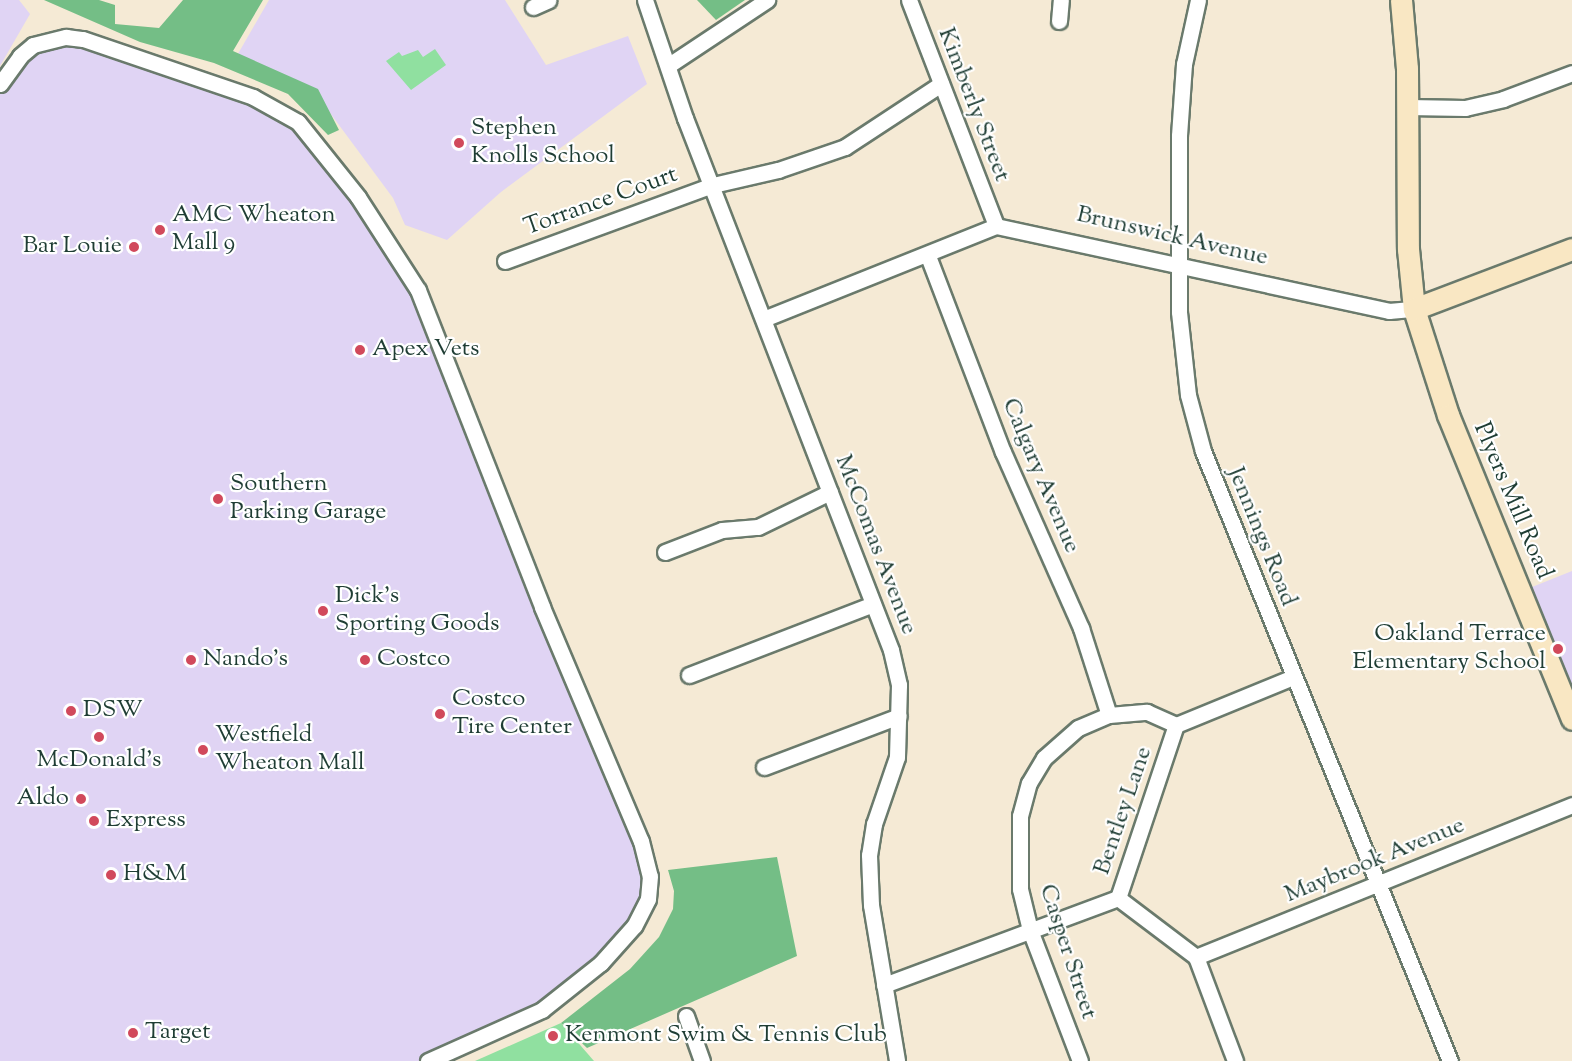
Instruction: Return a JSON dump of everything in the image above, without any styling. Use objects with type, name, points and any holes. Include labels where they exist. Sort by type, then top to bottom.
[{"type":"street","points":[[533,7],[549,0]]},
{"type":"street","name":"McComas Avenue","points":[[645,0],[713,185],[766,318],[891,650],[898,685],[897,756],[874,824],[869,855],[871,905],[897,1061]]},
{"type":"street","points":[[669,65],[767,0]]},
{"type":"street","name":"Kimberly Street","points":[[909,0],[996,226]]},
{"type":"street","points":[[1059,21],[1061,0]]},
{"type":"street","name":"Jennings Road","points":[[1198,0],[1184,64],[1179,136],[1179,312],[1188,395],[1203,451],[1450,1061]]},
{"type":"street","name":"Plyers Mill Road","points":[[1401,0],[1408,107],[1408,249],[1402,280],[1406,294],[1414,305],[1448,416],[1572,719]]},
{"type":"street","points":[[0,84],[20,56],[33,45],[66,37],[83,39],[253,97],[298,122],[358,197],[418,290],[542,607],[641,841],[650,876],[648,899],[633,926],[601,963],[542,1010],[428,1061]]},
{"type":"street","points":[[1408,107],[1465,108],[1503,99],[1572,72]]},
{"type":"street","name":"Torrance Court","points":[[505,261],[713,185],[778,170],[844,147],[941,84]]},
{"type":"street","points":[[766,318],[927,256],[996,226]]},
{"type":"street","name":"Brunswick Avenue","points":[[996,226],[1397,313],[1572,249]]},
{"type":"street","name":"Calgary Avenue","points":[[927,256],[1003,452],[1081,628],[1109,715]]},
{"type":"street","points":[[665,552],[722,530],[758,527],[830,492]]},
{"type":"street","points":[[689,675],[873,604]]},
{"type":"street","name":"Bentley Lane","points":[[884,984],[1118,898],[1176,725],[1293,677]]},
{"type":"street","name":"Casper Street","points":[[1080,1061],[1030,930],[1020,889],[1018,849],[1020,816],[1029,783],[1058,742],[1078,728],[1109,715],[1147,712],[1176,725]]},
{"type":"street","points":[[764,767],[898,716]]},
{"type":"street","name":"Maybrook Avenue","points":[[1196,957],[1572,805]]},
{"type":"street","points":[[1118,898],[1196,957],[1235,1061]]},
{"type":"street","points":[[686,1016],[702,1061]]},
{"type":"shaded area","points":[[0,0],[19,0],[30,14],[0,66]]},
{"type":"shaded area","name":"Stephen Knolls School","points":[[269,0],[505,0],[546,65],[628,36],[647,84],[501,192],[447,240],[405,225],[393,198],[316,94],[235,59]]},
{"type":"shaded area","points":[[83,39],[298,122],[418,290],[650,876],[634,926],[542,1010],[428,1061],[0,1061],[0,84],[20,56]]},
{"type":"shaded area","name":"Oakland Terrace Elementary School","points":[[1572,571],[1572,719],[1522,591]]},
{"type":"green space","points":[[44,0],[99,0],[115,5],[115,24],[159,28],[183,0],[263,0],[233,51],[318,89],[339,130],[328,135],[288,94],[214,63],[140,42]]},
{"type":"green space","points":[[697,0],[745,0],[716,20]]},
{"type":"green space","points":[[435,49],[446,65],[411,90],[386,61],[399,52],[402,56],[418,50],[423,57]]},
{"type":"green space","points":[[777,857],[797,956],[587,1048],[561,1023],[630,969],[659,937],[673,909],[674,891],[668,870]]},
{"type":"green space","name":"Kenmont Swim & Tennis Club","points":[[561,1023],[594,1061],[475,1061]]},
{"type":"place","name":"Stephen Knolls School","points":[[459,143]]},
{"type":"place","name":"AMC Wheaton Mall 9","points":[[160,230]]},
{"type":"place","name":"Bar Louie","points":[[134,247]]},
{"type":"place","name":"Apex Vets","points":[[360,350]]},
{"type":"place","name":"Southern Parking Garage","points":[[218,499]]},
{"type":"place","name":"Dick's Sporting Goods","points":[[323,611]]},
{"type":"place","name":"Oakland Terrace Elementary School","points":[[1558,649]]},
{"type":"place","name":"Nando's","points":[[191,660]]},
{"type":"place","name":"Costco","points":[[365,660]]},
{"type":"place","name":"DSW","points":[[71,711]]},
{"type":"place","name":"Costco Tire Center","points":[[440,714]]},
{"type":"place","name":"McDonald's","points":[[99,737]]},
{"type":"place","name":"Westfield Wheaton Mall","points":[[203,750]]},
{"type":"place","name":"Aldo","points":[[81,799]]},
{"type":"place","name":"Express","points":[[94,821]]},
{"type":"place","name":"H&M","points":[[111,875]]},
{"type":"place","name":"Target","points":[[133,1033]]},
{"type":"place","name":"Kenmont Swim & Tennis Club","points":[[553,1036]]}]
